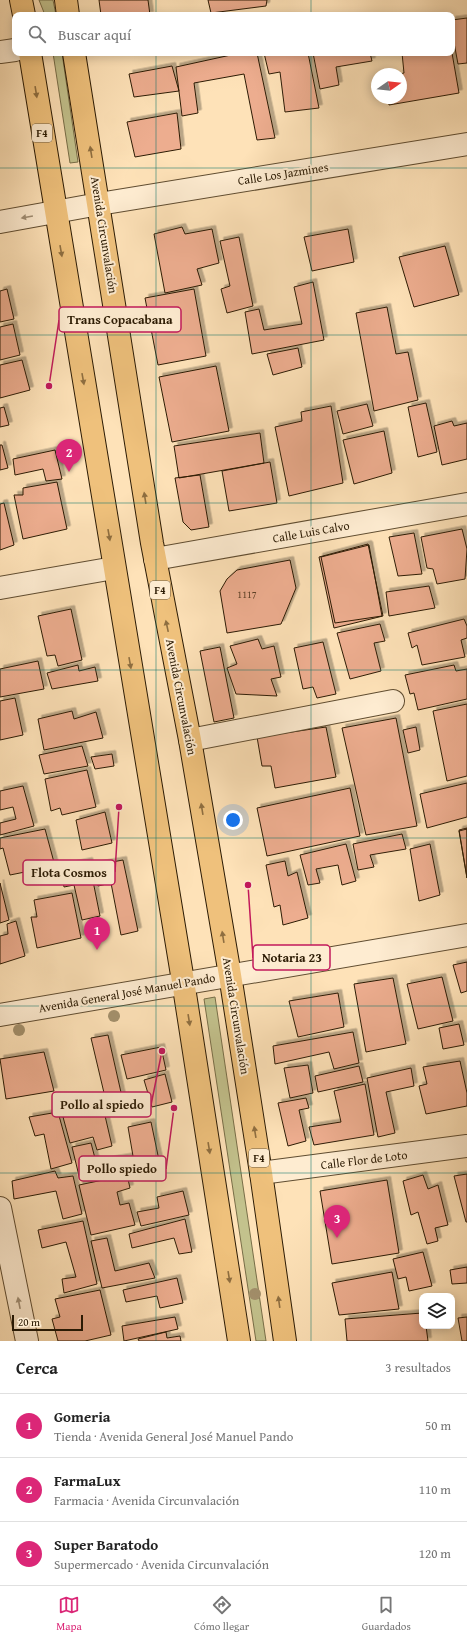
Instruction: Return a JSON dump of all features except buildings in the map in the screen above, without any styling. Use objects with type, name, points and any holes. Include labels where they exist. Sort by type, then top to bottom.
[{"type":"highway","points":[[21,0],[23,12]]},
{"type":"highway","points":[[66,0],[68,12]]},
{"type":"highway","name":"F4","points":[[30,56],[183,982],[239,1341]]},
{"type":"highway","name":"Avenida Circunvalación","points":[[74,56],[155,559],[190,740],[230,975],[261,1173],[285,1341]]},
{"type":"street","points":[[0,52],[12,50]]},
{"type":"street","name":"Calle Los Jazmines","points":[[0,222],[99,204],[467,144]]},
{"type":"street","name":"Calle Luis Calvo","points":[[155,559],[467,504]]},
{"type":"street","points":[[0,588],[114,568]]},
{"type":"street","points":[[190,740],[393,701]]},
{"type":"street","name":"Avenida General José Manuel Pando","points":[[0,1015],[183,982],[467,935]]},
{"type":"street","name":"Calle Flor de Loto","points":[[261,1173],[467,1146]]},
{"type":"street","points":[[0,1208],[27,1341]]},
{"type":"shaded area","points":[[39,0],[53,0],[55,12],[44,12]]},
{"type":"shaded area","points":[[53,56],[62,56],[78,162],[70,163]]},
{"type":"shaded area","points":[[215,997],[266,1341],[256,1341],[204,999]]},
{"type":"place","name":"Trans Copacabana","points":[[49,386]]},
{"type":"place","name":"FarmaLux","points":[[69,472]]},
{"type":"place","name":"Flota Cosmos","points":[[119,807]]},
{"type":"place","name":"Notaria 23","points":[[248,885]]},
{"type":"place","name":"Gomeria","points":[[97,950]]},
{"type":"place","name":"Pollo al spiedo","points":[[162,1051]]},
{"type":"place","name":"Pollo spiedo","points":[[174,1108]]},
{"type":"place","name":"Super Baratodo","points":[[337,1238]]}]
